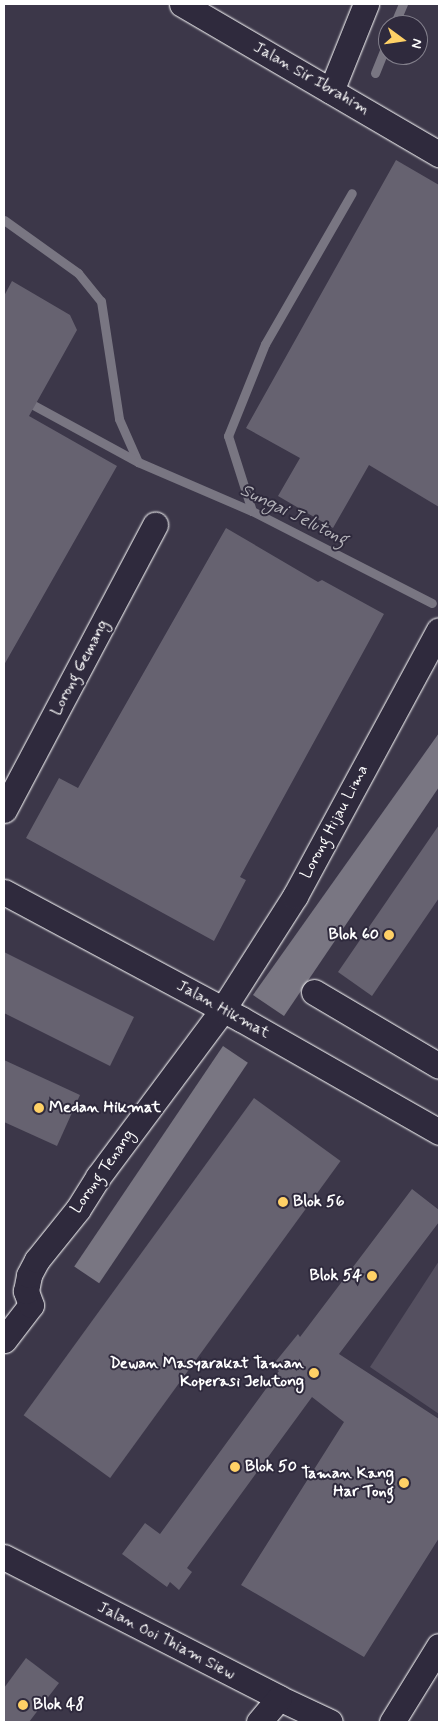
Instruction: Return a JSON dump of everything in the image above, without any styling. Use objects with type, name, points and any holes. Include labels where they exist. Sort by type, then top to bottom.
[{"type":"street","name":"Jalan Sir Ibrahim","points":[[182,4],[439,154]]},
{"type":"street","points":[[331,92],[366,4]]},
{"type":"street","name":"Lorong Gemang","points":[[4,810],[156,526]]},
{"type":"street","name":"Lorong Hijau Lima","points":[[232,1014],[439,630]]},
{"type":"street","name":"Jalan Hikmat","points":[[4,892],[232,1014],[439,1132]]},
{"type":"street","points":[[314,992],[439,1066]]},
{"type":"street","name":"Lorong Tenang","points":[[4,1340],[31,1305],[26,1291],[29,1275],[37,1260],[78,1209],[98,1177],[232,1014]]},
{"type":"street","name":"Jalan Ooi Thiam Siew","points":[[4,1557],[279,1698],[330,1722]]},
{"type":"street","points":[[392,1722],[439,1646]]},
{"type":"street","points":[[259,1722],[279,1698]]},
{"type":"shaded area","points":[[439,733],[439,787],[284,1016],[253,995]]},
{"type":"shaded area","points":[[223,1046],[248,1063],[99,1283],[74,1267]]},
{"type":"shaded area","points":[[439,1261],[439,1414],[370,1367]]},
{"type":"building","points":[[396,160],[439,185],[439,507],[369,465],[333,528],[278,496],[300,458],[246,428]]},
{"type":"building","points":[[12,281],[70,315],[77,330],[29,416],[117,466],[4,665],[4,296]]},
{"type":"building","points":[[226,528],[318,582],[322,580],[384,614],[240,877],[246,880],[214,941],[26,838],[59,778],[78,788]]},
{"type":"building","name":"Blok 60","points":[[439,825],[439,898],[372,996],[338,972]]},
{"type":"building","points":[[4,952],[134,1017],[110,1066],[4,1013]]},
{"type":"building","name":"Medan Hikmat","points":[[4,1060],[80,1095],[57,1146],[4,1122]]},
{"type":"building","points":[[254,1098],[341,1161],[110,1478],[24,1415]]},
{"type":"building","points":[[412,1189],[439,1210],[439,1222],[339,1354],[439,1419],[439,1538],[364,1657],[241,1585],[344,1422],[312,1397],[187,1568],[192,1572],[179,1590],[170,1582],[167,1587],[122,1554],[145,1523],[160,1534],[279,1371],[272,1366],[298,1334],[300,1337]]},
{"type":"building","name":"Blok 48","points":[[26,1658],[59,1683],[29,1722],[4,1722],[4,1688]]},
{"type":"waterway","points":[[398,15],[403,4]]},
{"type":"waterway","points":[[375,73],[378,65]]},
{"type":"waterway","points":[[252,511],[228,436],[265,344],[352,193]]},
{"type":"waterway","name":"Sungai Jelutong","points":[[4,220],[78,273],[101,301],[119,419],[138,462]]},
{"type":"waterway","name":"Sungai Jelutong","points":[[26,401],[138,462],[252,511],[432,603]]},
{"type":"place","name":"Blok 60","points":[[389,935]]},
{"type":"place","name":"Medan Hikmat","points":[[39,1108]]},
{"type":"place","name":"Blok 56","points":[[283,1202]]},
{"type":"place","name":"Blok 54","points":[[372,1276]]},
{"type":"place","name":"Dewan Masyarakat Taman Koperasi Jelutong","points":[[314,1373]]},
{"type":"place","name":"Blok 50","points":[[235,1467]]},
{"type":"place","name":"Taman Kang Har Tong","points":[[404,1483]]},
{"type":"place","name":"Blok 48","points":[[23,1705]]}]
